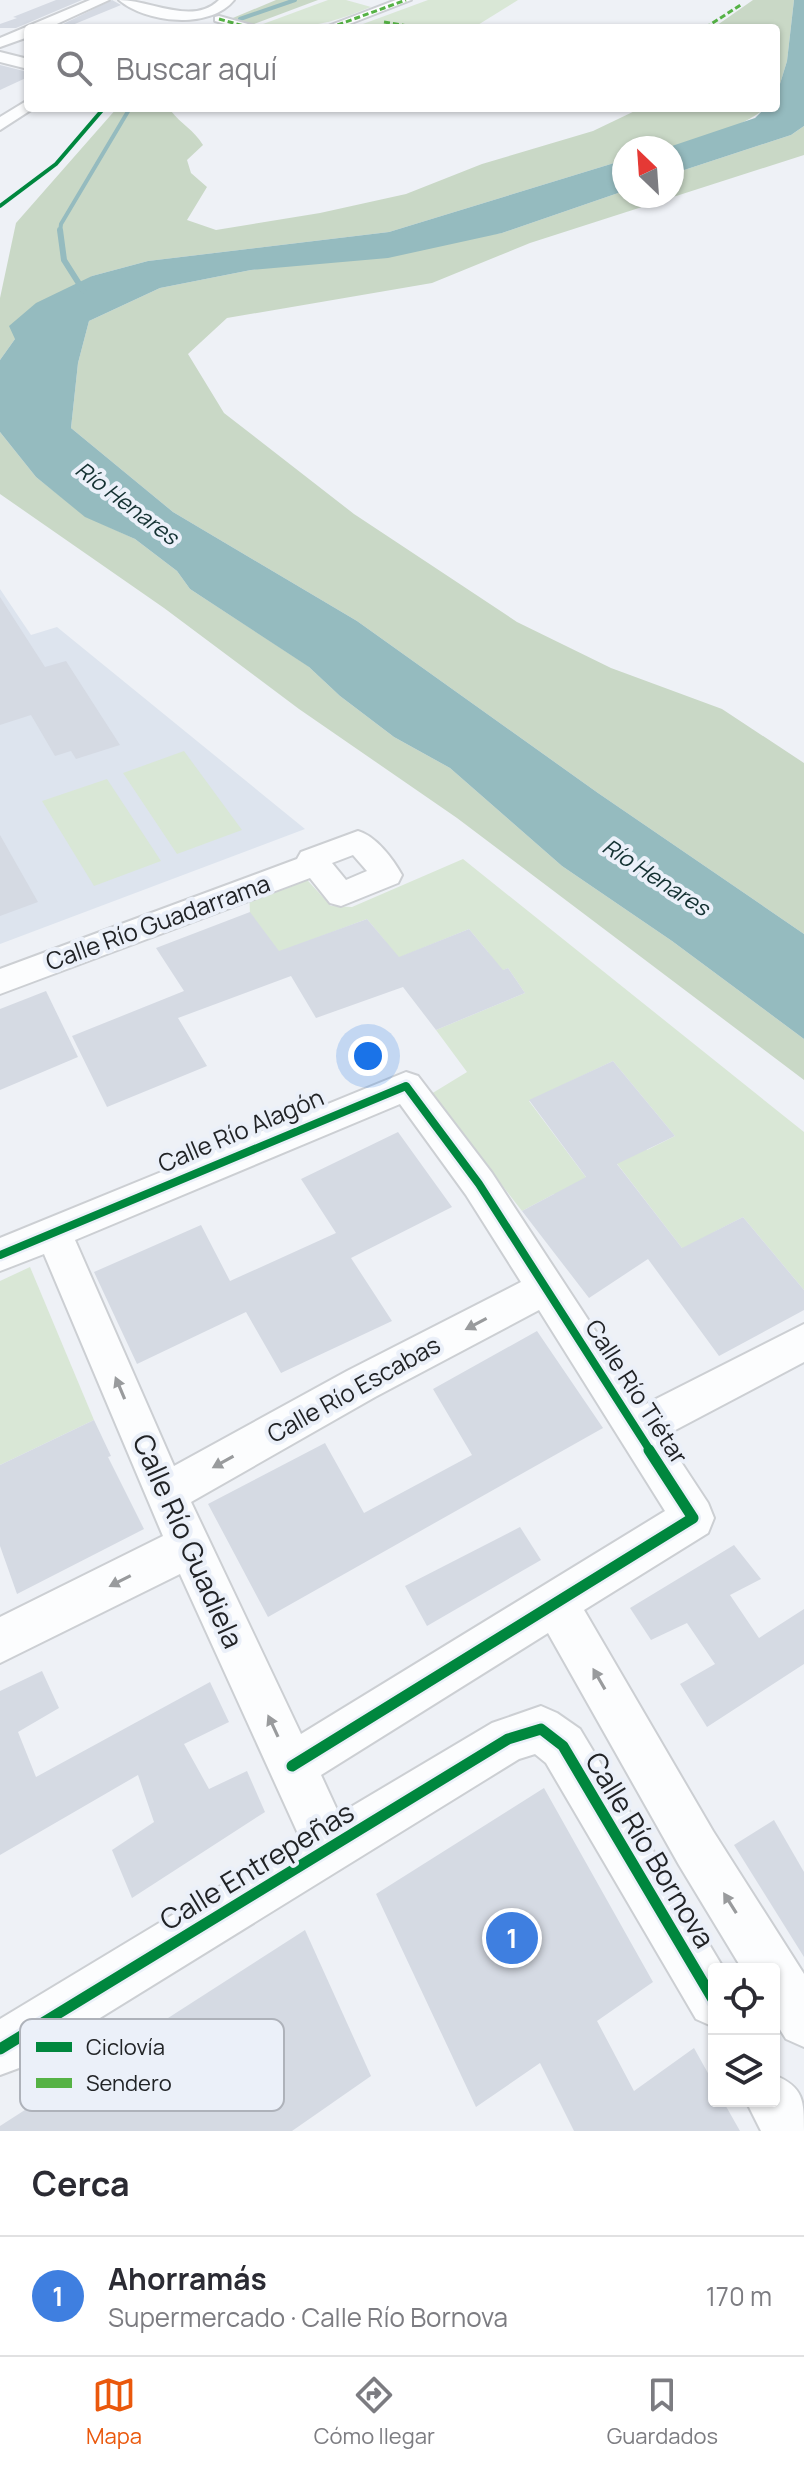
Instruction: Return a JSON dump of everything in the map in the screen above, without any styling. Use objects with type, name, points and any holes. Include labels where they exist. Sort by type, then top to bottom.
[{"type":"street","points":[[45,24],[102,0]]},
{"type":"street","points":[[128,0],[198,15]]},
{"type":"street","points":[[340,24],[406,0]]},
{"type":"street","points":[[165,24],[221,9],[223,1]]},
{"type":"street","points":[[159,24],[170,7]]},
{"type":"street","points":[[219,19],[237,24]]},
{"type":"street","points":[[0,43],[24,34]]},
{"type":"street","points":[[0,57],[24,63]]},
{"type":"street","points":[[0,107],[24,94]]},
{"type":"street","points":[[0,125],[24,108]]},
{"type":"street","name":"Calle Río Guadarrama","points":[[0,982],[316,864]]},
{"type":"street","name":"Calle Río Alagón","points":[[0,1255],[406,1086],[479,1184],[545,1288]]},
{"type":"street","name":"Calle Río Guadiela","points":[[53,1232],[165,1494],[330,1848]]},
{"type":"street","name":"Calle Río Tiétar","points":[[545,1288],[693,1518],[555,1603]]},
{"type":"street","name":"Calle Río Escabas","points":[[165,1494],[361,1384],[545,1288]]},
{"type":"street","points":[[638,1429],[804,1342]]},
{"type":"street","points":[[0,1641],[189,1546]]},
{"type":"street","points":[[292,1766],[555,1603]]},
{"type":"street","name":"Calle Río Bornova","points":[[555,1603],[696,1848],[768,1963]]},
{"type":"street","name":"Calle Río Bornova","points":[[541,1729],[563,1746],[708,1991]]},
{"type":"street","name":"Calle Entrepeñas","points":[[49,2019],[508,1739],[541,1729]]},
{"type":"street","name":"Calle Río Bornova","points":[[780,1982],[804,2021]]},
{"type":"street","name":"Calle Entrepeñas","points":[[0,2049],[20,2037]]},
{"type":"street","points":[[777,2107],[791,2131]]},
{"type":"shaded area","points":[[0,589],[31,635],[57,627],[305,829],[0,944]]},
{"type":"green space","points":[[276,0],[318,0],[254,24],[219,24]]},
{"type":"green space","points":[[328,0],[346,0],[371,7],[318,24],[263,24]]},
{"type":"green space","points":[[428,0],[518,0],[479,24],[363,24]]},
{"type":"green space","points":[[753,0],[794,0],[787,61],[780,84],[780,24],[719,24]]},
{"type":"green space","points":[[113,112],[172,112],[199,140],[203,145],[187,160],[191,173],[207,187],[187,220],[216,230],[320,213],[406,194],[482,164],[593,131],[633,112],[760,112],[731,128],[684,144],[684,136],[612,136],[612,164],[389,232],[148,261],[92,276],[15,339],[0,360],[0,298],[16,223]]},
{"type":"green space","points":[[804,126],[804,155],[684,194],[684,170],[791,135]]},
{"type":"green space","points":[[612,195],[612,208],[639,208],[530,243],[432,283],[227,318],[188,354],[224,413],[354,514],[517,622],[611,668],[722,709],[804,763],[804,934],[598,793],[357,621],[173,512],[71,428],[78,363],[89,321],[160,288],[251,270],[502,233]]},
{"type":"green space","points":[[0,432],[36,477],[85,516],[135,539],[177,571],[190,589],[308,666],[340,696],[394,737],[450,768],[562,866],[672,941],[804,1039],[804,1080],[457,818],[299,709],[164,608],[0,494]]},
{"type":"green space","points":[[184,751],[242,830],[177,854],[123,773]]},
{"type":"green space","points":[[107,779],[161,861],[94,886],[42,801]]},
{"type":"green space","points":[[463,859],[804,1132],[804,1290],[743,1217],[714,1232],[702,1274],[598,1139],[630,1126],[647,1150],[675,1136],[613,1061],[529,1101],[606,1204],[574,1219],[554,1194],[522,1211],[431,1094],[467,1072],[436,1030],[525,993],[508,968],[481,980],[488,952],[469,929],[371,969],[386,942],[367,919],[252,962],[249,890],[299,871],[331,906],[352,907]]},
{"type":"green space","points":[[30,1267],[94,1420],[0,1465],[0,1281]]},
{"type":"water","points":[[794,0],[804,0],[804,126],[791,135],[684,170],[684,142],[755,118],[761,112],[780,112],[780,84],[787,61]]},
{"type":"water","name":"Río Henares","points":[[612,164],[612,195],[502,233],[388,258],[251,270],[160,288],[89,321],[78,363],[71,428],[173,512],[357,621],[598,793],[804,934],[804,1039],[672,941],[562,866],[450,768],[394,737],[340,696],[309,667],[190,589],[177,571],[135,539],[85,517],[36,477],[0,432],[0,360],[15,339],[9,326],[36,303],[92,276],[148,261],[389,232]]},
{"type":"building","points":[[56,0],[82,0],[16,28],[0,28],[0,24],[17,18],[13,17]]},
{"type":"building","points":[[112,0],[121,5],[75,24],[63,24]]},
{"type":"building","points":[[0,65],[24,71],[24,79],[0,90]]},
{"type":"building","points":[[0,597],[45,667],[66,661],[120,745],[76,759],[71,751],[55,756],[31,715],[0,725]]},
{"type":"building","points":[[0,835],[38,902],[0,916]]},
{"type":"building","points":[[250,912],[279,951],[367,919],[399,957],[469,929],[503,970],[508,968],[525,993],[436,1030],[403,987],[316,1018],[291,976],[178,1018],[207,1066],[107,1107],[72,1036],[184,991],[156,948]]},
{"type":"building","points":[[46,991],[78,1057],[0,1090],[0,1009]]},
{"type":"building","points":[[613,1061],[675,1136],[617,1164],[682,1248],[743,1217],[804,1290],[804,1310],[719,1356],[648,1259],[589,1298],[522,1211],[586,1177],[529,1100]]},
{"type":"building","points":[[398,1132],[452,1207],[351,1258],[392,1321],[281,1373],[246,1312],[137,1364],[94,1272],[201,1225],[230,1281],[336,1233],[301,1179]]},
{"type":"building","points":[[537,1331],[603,1428],[268,1617],[208,1504],[325,1443],[364,1513],[472,1455],[433,1389]]},
{"type":"building","points":[[94,1420],[111,1456],[108,1457],[144,1529],[17,1594],[0,1546],[0,1465]]},
{"type":"building","points":[[520,1527],[541,1560],[427,1626],[405,1586]]},
{"type":"building","points":[[734,1545],[761,1579],[730,1595],[759,1638],[804,1609],[804,1664],[707,1727],[680,1684],[715,1664],[687,1623],[651,1640],[630,1608]]},
{"type":"building","points":[[42,1671],[59,1708],[18,1732],[36,1777],[210,1682],[229,1722],[184,1744],[209,1789],[247,1771],[265,1812],[132,1898],[112,1850],[154,1822],[138,1775],[0,1855],[0,1691]]},
{"type":"building","points":[[544,1788],[653,1982],[597,2021],[634,2091],[694,2048],[708,2073],[708,2107],[726,2107],[740,2131],[574,2131],[540,2063],[476,2107],[376,1894]]},
{"type":"building","points":[[774,1820],[804,1872],[804,1957],[734,1845]]},
{"type":"building","points":[[305,1930],[371,2076],[292,2131],[0,2131],[0,2126],[23,2111],[284,2111],[284,2019],[167,2019]]},
{"type":"waterway","points":[[240,19],[295,0]]},
{"type":"waterway","points":[[60,231],[61,224],[128,112]]},
{"type":"waterway","points":[[60,231],[64,260],[83,290]]},
{"type":"marked path","points":[[340,24],[406,0]]},
{"type":"marked path","points":[[711,24],[742,4]]},
{"type":"marked path","points":[[219,19],[237,24]]},
{"type":"marked path","points":[[384,22],[396,24]]},
{"type":"cycle path","points":[[0,206],[56,164],[101,112]]},
{"type":"cycle path","points":[[0,1255],[406,1086],[479,1184],[693,1518],[292,1766]]},
{"type":"cycle path","points":[[49,2019],[508,1739],[541,1729],[563,1746],[708,1991]]},
{"type":"cycle path","points":[[0,2049],[20,2037]]},
{"type":"place","name":"Ahorramás","points":[[512,1938]]}]
